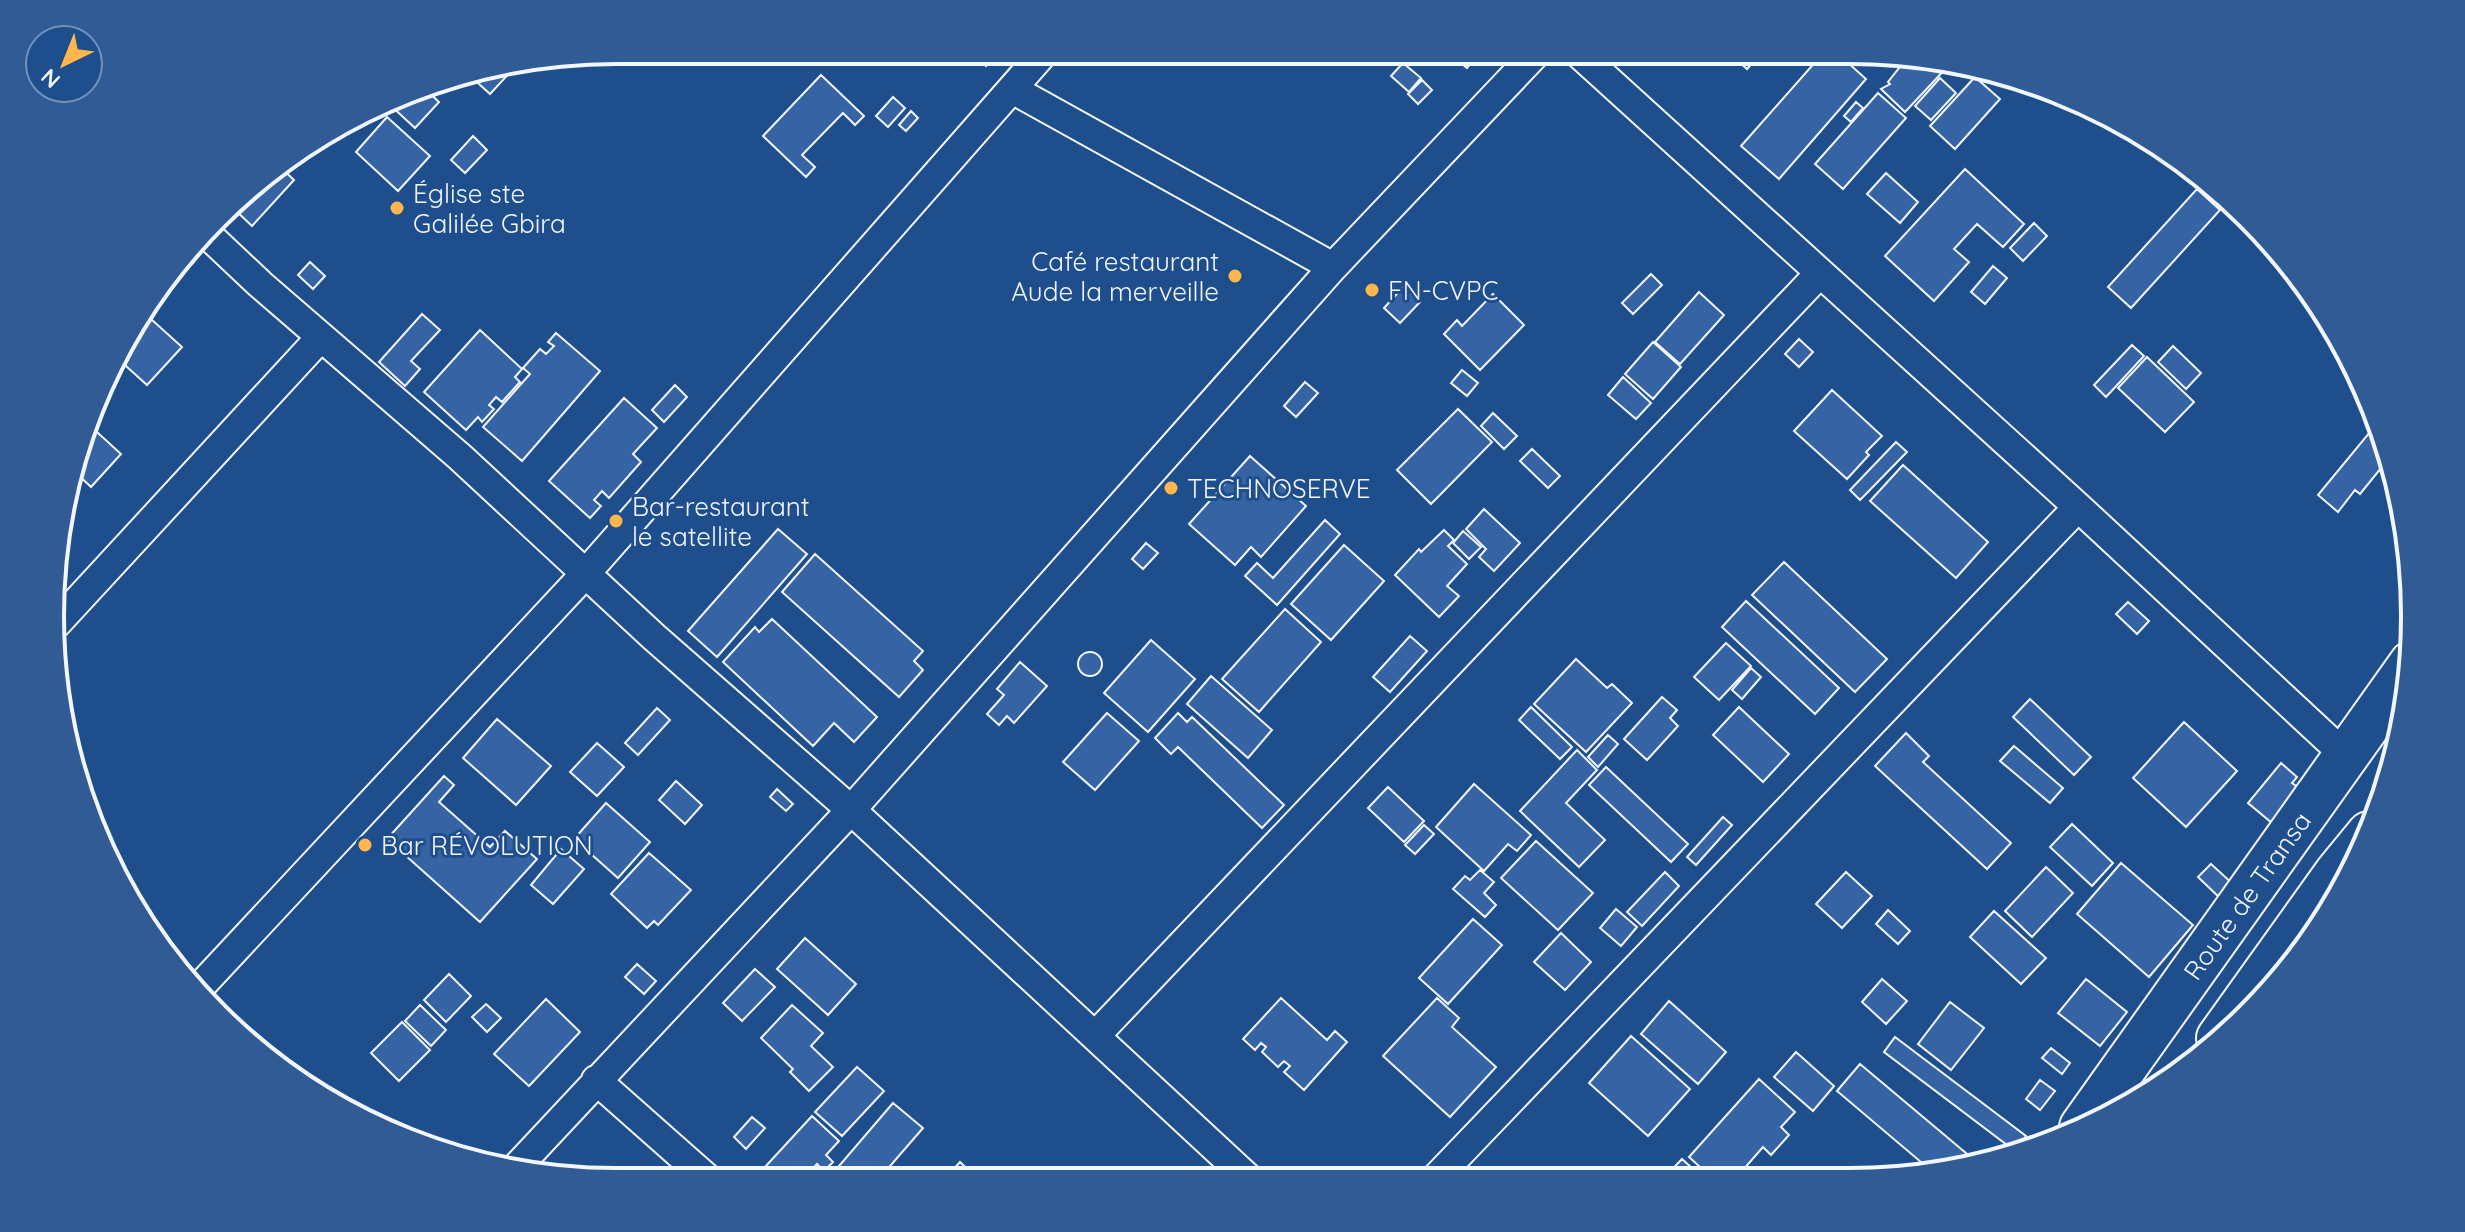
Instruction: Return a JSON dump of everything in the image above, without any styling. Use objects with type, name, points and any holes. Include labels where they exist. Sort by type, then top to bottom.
[{"type":"main road","name":"Route de Transa","points":[[2094,1111],[2396,686]]},
{"type":"main road","points":[[2262,982],[2310,919]]},
{"type":"street","points":[[204,983],[586,573],[1034,64]]},
{"type":"street","points":[[523,1160],[851,810],[1333,267],[1526,64]]},
{"type":"street","points":[[1590,64],[2078,507],[2347,757]]},
{"type":"street","points":[[1012,89],[1333,267]]},
{"type":"street","points":[[213,240],[460,457],[654,637],[851,810],[1237,1168]]},
{"type":"street","points":[[1096,1035],[1820,273]]},
{"type":"street","points":[[64,615],[321,337]]},
{"type":"street","points":[[1446,1168],[2078,507]]},
{"type":"street","points":[[596,1080],[695,1168]]},
{"type":"building","points":[[1404,64],[1421,78],[1409,92],[1391,76]]},
{"type":"building","points":[[1814,64],[1849,64],[1866,79],[1779,179],[1741,146]]},
{"type":"building","points":[[1897,66],[1942,73],[1905,112],[1881,89],[1890,84],[1888,82],[1899,68]]},
{"type":"building","points":[[507,75],[490,94],[477,82]]},
{"type":"building","points":[[821,75],[864,116],[855,125],[843,113],[802,155],[815,167],[806,177],[763,136]]},
{"type":"building","points":[[1940,78],[1956,93],[1931,120],[1915,106]]},
{"type":"building","points":[[1973,79],[2000,99],[1955,149],[1930,126]]},
{"type":"building","points":[[1422,80],[1432,90],[1418,104],[1408,94]]},
{"type":"building","points":[[1878,93],[1906,118],[1843,189],[1815,164]]},
{"type":"building","points":[[432,96],[439,102],[415,128],[396,110]]},
{"type":"building","points":[[893,97],[905,108],[888,127],[876,116]]},
{"type":"building","points":[[1856,102],[1863,108],[1851,122],[1844,116]]},
{"type":"building","points":[[911,111],[918,118],[906,131],[899,125]]},
{"type":"building","points":[[387,117],[430,156],[398,191],[356,152]]},
{"type":"building","points":[[473,136],[487,150],[465,173],[451,160]]},
{"type":"building","points":[[1965,169],[2024,224],[2003,247],[1977,224],[1954,249],[1969,262],[1934,301],[1885,256]]},
{"type":"building","points":[[287,173],[294,180],[252,226],[239,214]]},
{"type":"building","points":[[1886,173],[1918,202],[1900,223],[1867,194]]},
{"type":"building","points":[[2197,189],[2220,210],[2131,308],[2108,287]]},
{"type":"building","points":[[2034,223],[2047,236],[2023,261],[2010,248]]},
{"type":"building","points":[[310,262],[325,276],[313,289],[298,275]]},
{"type":"building","points":[[1993,266],[2007,278],[1985,304],[1971,292]]},
{"type":"building","points":[[1651,274],[1662,285],[1633,314],[1622,303]]},
{"type":"building","points":[[1403,287],[1420,302],[1400,323],[1384,308]]},
{"type":"building","points":[[1699,292],[1724,315],[1680,364],[1655,342]]},
{"type":"building","points":[[1493,294],[1524,325],[1480,370],[1444,334],[1457,320],[1462,326]]},
{"type":"building","points":[[422,314],[440,330],[411,361],[420,369],[405,386],[379,362]]},
{"type":"building","points":[[151,319],[182,347],[147,385],[125,365]]},
{"type":"building","points":[[480,330],[522,369],[515,377],[520,382],[502,402],[496,397],[489,405],[494,409],[482,422],[478,417],[466,430],[424,392]]},
{"type":"building","points":[[556,333],[600,371],[522,461],[483,427],[530,374],[523,368],[540,349],[546,354],[554,346],[548,342]]},
{"type":"building","points":[[1799,339],[1813,352],[1799,367],[1785,354]]},
{"type":"building","points":[[1653,342],[1681,367],[1653,399],[1625,374]]},
{"type":"building","points":[[2132,345],[2144,356],[2106,397],[2094,385]]},
{"type":"building","points":[[2173,346],[2201,373],[2186,389],[2158,362]]},
{"type":"building","points":[[2147,357],[2194,402],[2165,432],[2118,388]]},
{"type":"building","points":[[1462,370],[1478,383],[1467,396],[1451,383]]},
{"type":"building","points":[[1623,377],[1651,403],[1636,419],[1608,395]]},
{"type":"building","points":[[1305,382],[1318,393],[1296,417],[1284,406]]},
{"type":"building","points":[[675,385],[687,397],[664,422],[652,410]]},
{"type":"building","points":[[1832,390],[1882,436],[1847,479],[1794,431]]},
{"type":"building","points":[[624,398],[657,428],[633,454],[641,462],[609,498],[602,491],[594,500],[601,506],[590,518],[549,481]]},
{"type":"building","points":[[1458,409],[1492,442],[1431,504],[1397,470]]},
{"type":"building","points":[[1493,413],[1517,436],[1504,449],[1481,426]]},
{"type":"building","points":[[96,431],[121,454],[91,487],[82,478]]},
{"type":"building","points":[[2370,433],[2381,468],[2360,494],[2355,490],[2338,512],[2318,495]]},
{"type":"building","points":[[1896,442],[1907,452],[1860,500],[1850,490]]},
{"type":"building","points":[[1532,449],[1560,476],[1548,488],[1520,461]]},
{"type":"building","points":[[1250,456],[1306,506],[1261,557],[1251,547],[1235,565],[1189,524]]},
{"type":"building","points":[[1903,465],[1988,542],[1956,578],[1870,501]]},
{"type":"building","points":[[1484,509],[1520,543],[1494,571],[1479,557],[1486,549],[1466,529]]},
{"type":"building","points":[[1325,520],[1340,534],[1277,605],[1245,576],[1257,563],[1273,578]]},
{"type":"building","points":[[778,529],[807,554],[717,657],[688,631]]},
{"type":"building","points":[[1444,530],[1454,540],[1448,546],[1467,564],[1447,586],[1459,596],[1439,617],[1395,575],[1419,549],[1421,552]]},
{"type":"building","points":[[1463,531],[1481,547],[1469,559],[1453,543]]},
{"type":"building","points":[[1146,543],[1158,553],[1143,569],[1132,559]]},
{"type":"building","points":[[1344,545],[1384,581],[1331,640],[1291,604]]},
{"type":"building","points":[[815,554],[923,651],[914,661],[923,670],[899,697],[782,592]]},
{"type":"building","points":[[1784,562],[1887,659],[1855,692],[1752,595]]},
{"type":"building","points":[[1746,601],[1839,688],[1815,714],[1722,627]]},
{"type":"building","points":[[2128,602],[2149,621],[2137,634],[2116,614]]},
{"type":"building","points":[[1285,609],[1321,642],[1259,712],[1222,679]]},
{"type":"building","points":[[772,619],[877,717],[854,742],[834,723],[813,746],[723,662],[755,627],[759,632]]},
{"type":"building","points":[[1410,636],[1427,651],[1390,692],[1373,677]]},
{"type":"building","points":[[1151,640],[1195,679],[1148,732],[1104,693]]},
{"type":"building","points":[[1726,643],[1751,666],[1719,700],[1694,677]]},
{"type":"building","points":[[1090,652],[1098,656],[1102,664],[1098,672],[1090,676],[1082,672],[1078,664],[1082,656]]},
{"type":"building","points":[[1576,659],[1607,688],[1612,684],[1632,703],[1586,752],[1534,704]]},
{"type":"building","points":[[1020,662],[1047,686],[1014,723],[1007,716],[999,725],[987,714],[1004,695],[997,689]]},
{"type":"building","points":[[1751,668],[1761,677],[1742,699],[1732,690]]},
{"type":"building","points":[[1211,676],[1272,730],[1248,758],[1187,704]]},
{"type":"building","points":[[1662,697],[1677,710],[1670,718],[1678,726],[1647,760],[1624,739]]},
{"type":"building","points":[[2030,699],[2091,757],[2074,775],[2013,717]]},
{"type":"building","points":[[1531,707],[1572,747],[1560,759],[1519,720]]},
{"type":"building","points":[[1739,707],[1789,754],[1763,782],[1713,735]]},
{"type":"building","points":[[657,708],[670,720],[638,755],[625,743]]},
{"type":"building","points":[[1107,713],[1139,741],[1095,790],[1063,762]]},
{"type":"building","points":[[1178,713],[1187,722],[1192,717],[1284,805],[1262,828],[1178,747],[1171,754],[1155,738]]},
{"type":"building","points":[[497,719],[551,766],[516,805],[463,758]]},
{"type":"building","points":[[2184,722],[2237,771],[2186,827],[2133,778]]},
{"type":"building","points":[[1906,733],[1929,756],[1923,762],[2011,843],[1987,869],[1875,766]]},
{"type":"building","points":[[1608,735],[1618,744],[1598,767],[1588,757]]},
{"type":"building","points":[[597,743],[624,767],[597,796],[570,772]]},
{"type":"building","points":[[2014,746],[2063,788],[2050,803],[2000,761]]},
{"type":"building","points":[[1577,750],[1597,770],[1566,803],[1605,840],[1579,867],[1520,811]]},
{"type":"building","points":[[2281,763],[2297,777],[2292,783],[2300,789],[2272,823],[2248,803]]},
{"type":"building","points":[[1606,767],[1688,844],[1671,862],[1589,785]]},
{"type":"building","points":[[444,776],[454,785],[439,802],[490,847],[505,831],[537,859],[480,922],[387,839]]},
{"type":"building","points":[[676,781],[702,805],[685,824],[659,800]]},
{"type":"building","points":[[1474,784],[1531,835],[1517,851],[1508,844],[1484,871],[1436,827]]},
{"type":"building","points":[[1388,787],[1424,821],[1404,842],[1368,808]]},
{"type":"building","points":[[777,789],[793,804],[786,811],[770,797]]},
{"type":"building","points":[[606,803],[650,842],[618,878],[574,839]]},
{"type":"building","points":[[1723,817],[1732,825],[1696,865],[1687,857]]},
{"type":"building","points":[[2072,824],[2113,863],[2092,886],[2050,847]]},
{"type":"building","points":[[1424,825],[1434,834],[1415,854],[1405,845]]},
{"type":"building","points":[[1536,841],[1593,893],[1558,930],[1501,878]]},
{"type":"building","points":[[561,849],[584,869],[553,904],[531,885]]},
{"type":"building","points":[[649,853],[691,890],[658,925],[654,921],[647,928],[611,894]]},
{"type":"building","points":[[2121,863],[2193,925],[2149,977],[2077,914]]},
{"type":"building","points":[[2211,864],[2234,885],[2221,899],[2198,877]]},
{"type":"building","points":[[2046,867],[2073,893],[2032,937],[2005,911]]},
{"type":"building","points":[[1480,870],[1494,882],[1484,893],[1496,905],[1485,917],[1453,889],[1465,876],[1470,880]]},
{"type":"building","points":[[1665,872],[1679,886],[1642,926],[1627,912]]},
{"type":"building","points":[[1846,872],[1872,896],[1842,928],[1816,904]]},
{"type":"building","points":[[1616,909],[1637,927],[1621,946],[1600,928]]},
{"type":"building","points":[[1888,910],[1910,931],[1898,944],[1876,924]]},
{"type":"building","points":[[1994,911],[2046,958],[2021,984],[1970,937]]},
{"type":"building","points":[[1473,919],[1502,945],[1448,1004],[1419,978]]},
{"type":"building","points":[[1561,933],[1591,962],[1565,990],[1534,962]]},
{"type":"building","points":[[805,938],[856,984],[828,1015],[777,969]]},
{"type":"building","points":[[637,964],[656,981],[644,994],[625,977]]},
{"type":"building","points":[[755,969],[775,987],[742,1021],[723,1003]]},
{"type":"building","points":[[449,974],[471,996],[446,1022],[424,1000]]},
{"type":"building","points":[[1882,979],[1907,1001],[1886,1024],[1862,1002]]},
{"type":"building","points":[[2086,979],[2127,1012],[2100,1046],[2058,1013]]},
{"type":"building","points":[[1281,998],[1327,1040],[1335,1031],[1347,1042],[1304,1090],[1284,1072],[1290,1066],[1284,1061],[1278,1067],[1262,1052],[1266,1047],[1261,1043],[1255,1050],[1243,1039]]},
{"type":"building","points":[[1437,998],[1459,1018],[1452,1027],[1496,1067],[1450,1117],[1383,1056]]},
{"type":"building","points":[[546,999],[580,1032],[529,1086],[494,1054]]},
{"type":"building","points":[[1669,1001],[1726,1052],[1698,1084],[1641,1034]]},
{"type":"building","points":[[1950,1002],[1984,1028],[1951,1070],[1918,1044]]},
{"type":"building","points":[[486,1004],[501,1018],[487,1032],[472,1017]]},
{"type":"building","points":[[420,1005],[446,1030],[431,1046],[405,1021]]},
{"type":"building","points":[[792,1005],[823,1033],[811,1046],[833,1067],[809,1091],[790,1072],[793,1069],[761,1038]]},
{"type":"building","points":[[402,1022],[430,1050],[399,1081],[371,1053]]},
{"type":"building","points":[[1631,1036],[1690,1089],[1648,1136],[1589,1083]]},
{"type":"building","points":[[1895,1037],[2026,1136],[2007,1145],[1884,1052]]},
{"type":"building","points":[[2051,1048],[2070,1063],[2062,1074],[2042,1058]]},
{"type":"building","points":[[1796,1052],[1834,1086],[1813,1111],[1774,1077]]},
{"type":"building","points":[[1860,1064],[1968,1155],[1922,1163],[1837,1091]]},
{"type":"building","points":[[857,1067],[884,1091],[842,1136],[815,1112]]},
{"type":"building","points":[[1759,1079],[1795,1112],[1781,1127],[1789,1135],[1771,1155],[1763,1147],[1745,1168],[1701,1168],[1689,1157]]},
{"type":"building","points":[[2040,1080],[2055,1091],[2040,1110],[2026,1099]]},
{"type":"building","points":[[893,1103],[923,1128],[888,1168],[837,1168]]},
{"type":"building","points":[[812,1116],[839,1141],[826,1155],[833,1162],[827,1168],[817,1164],[813,1168],[765,1167]]},
{"type":"building","points":[[752,1117],[765,1128],[746,1149],[734,1137]]},
{"type":"building","points":[[1682,1159],[1692,1168],[1673,1168]]},
{"type":"place","name":"Église ste Galilée Gbira","points":[[397,208]]},
{"type":"place","name":"Café restaurant Aude la merveille","points":[[1235,276]]},
{"type":"place","name":"FN-CVPC","points":[[1372,290]]},
{"type":"place","name":"TECHNOSERVE","points":[[1171,488]]},
{"type":"place","name":"Bar-restaurant le satellite","points":[[616,521]]},
{"type":"place","name":"Bar RÉVOLUTION","points":[[365,845]]}]
